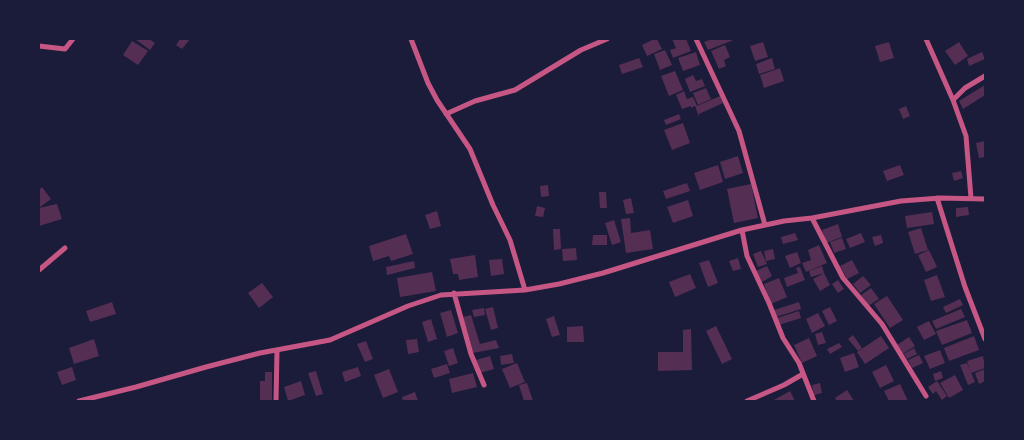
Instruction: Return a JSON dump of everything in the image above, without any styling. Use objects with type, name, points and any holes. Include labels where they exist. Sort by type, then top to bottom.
[{"type":"street","points":[[39,46],[66,48],[73,39]]},
{"type":"street","points":[[411,39],[428,83],[446,114],[468,145],[473,156],[510,240],[525,290]]},
{"type":"street","points":[[446,114],[475,102],[515,90],[569,57],[607,39]]},
{"type":"street","points":[[696,39],[739,131],[765,225]]},
{"type":"street","points":[[926,39],[953,100],[966,136],[971,198]]},
{"type":"street","points":[[953,100],[965,88],[985,76]]},
{"type":"street","points":[[937,198],[964,287],[985,339]]},
{"type":"street","points":[[79,401],[136,387],[206,366],[330,340],[422,300],[454,293],[525,290],[559,284],[603,273],[742,230],[765,225],[901,202],[937,198],[985,199]]},
{"type":"street","points":[[812,218],[843,278],[882,324],[926,396]]},
{"type":"street","points":[[742,230],[747,256],[783,338],[795,356],[814,401]]},
{"type":"street","points":[[39,270],[65,248]]},
{"type":"street","points":[[454,293],[471,354],[484,385]]},
{"type":"street","points":[[276,401],[277,351]]},
{"type":"street","points":[[747,401],[784,385],[803,374]]},
{"type":"building","points":[[135,39],[149,39],[155,43],[150,50]]},
{"type":"building","points":[[180,39],[190,39],[182,49],[176,45]]},
{"type":"building","points":[[657,39],[662,49],[647,56],[642,45]]},
{"type":"building","points":[[672,39],[686,39],[691,51],[673,58],[670,50],[676,48]]},
{"type":"building","points":[[712,39],[736,39],[708,50],[704,42]]},
{"type":"building","points":[[132,41],[148,51],[138,65],[123,55]]},
{"type":"building","points":[[763,42],[768,57],[755,61],[750,46]]},
{"type":"building","points":[[889,42],[894,58],[880,62],[875,46]]},
{"type":"building","points":[[959,42],[968,56],[955,65],[945,51]]},
{"type":"building","points":[[725,45],[730,57],[724,60],[726,66],[719,69],[711,51]]},
{"type":"building","points":[[665,50],[672,65],[660,70],[654,54]]},
{"type":"building","points":[[696,52],[700,65],[683,71],[678,58]]},
{"type":"building","points":[[982,52],[985,59],[969,66],[967,59]]},
{"type":"building","points":[[639,58],[643,67],[622,74],[619,65]]},
{"type":"building","points":[[772,58],[775,69],[759,74],[756,64]]},
{"type":"building","points":[[780,68],[784,81],[764,88],[760,75]]},
{"type":"building","points":[[675,71],[683,90],[669,96],[661,76]]},
{"type":"building","points":[[693,75],[696,81],[702,79],[705,86],[690,92],[685,79]]},
{"type":"building","points":[[985,85],[985,95],[963,109],[959,101]]},
{"type":"building","points":[[706,88],[711,99],[698,105],[693,93]]},
{"type":"building","points":[[684,91],[687,99],[693,97],[697,106],[720,96],[723,103],[699,114],[699,117],[695,106],[682,109],[676,95]]},
{"type":"building","points":[[906,106],[910,116],[903,119],[899,109]]},
{"type":"building","points":[[679,114],[681,119],[666,125],[664,120]]},
{"type":"building","points":[[683,123],[690,143],[672,150],[664,130]]},
{"type":"building","points":[[985,141],[985,157],[979,158],[976,143]]},
{"type":"building","points":[[738,156],[743,173],[725,179],[720,162]]},
{"type":"building","points":[[718,165],[723,182],[700,190],[694,173]]},
{"type":"building","points":[[900,165],[904,175],[887,181],[883,171]]},
{"type":"building","points":[[961,171],[963,178],[954,181],[952,173]]},
{"type":"building","points":[[687,183],[690,191],[666,199],[663,191]]},
{"type":"building","points":[[751,184],[758,218],[734,223],[727,189]]},
{"type":"building","points":[[548,185],[549,196],[541,197],[540,186]]},
{"type":"building","points":[[42,187],[51,199],[40,207],[39,190]]},
{"type":"building","points":[[599,192],[606,192],[607,208],[600,208]]},
{"type":"building","points":[[631,198],[634,213],[626,214],[623,200]]},
{"type":"building","points":[[688,200],[693,216],[673,223],[667,207]]},
{"type":"building","points":[[57,204],[62,219],[39,226],[39,208]]},
{"type":"building","points":[[537,206],[545,208],[543,217],[535,216]]},
{"type":"building","points":[[968,207],[969,215],[956,217],[956,208]]},
{"type":"building","points":[[437,211],[441,226],[430,229],[425,215]]},
{"type":"building","points":[[932,212],[934,224],[907,228],[905,216]]},
{"type":"building","points":[[630,218],[631,233],[650,230],[653,249],[626,253],[621,219]]},
{"type":"building","points":[[614,220],[621,242],[612,245],[605,223]]},
{"type":"building","points":[[838,224],[842,237],[826,243],[822,230]]},
{"type":"building","points":[[921,228],[928,250],[915,254],[908,232]]},
{"type":"building","points":[[553,229],[560,229],[561,249],[554,250]]},
{"type":"building","points":[[795,233],[798,240],[783,244],[781,237]]},
{"type":"building","points":[[861,233],[865,242],[850,248],[846,239]]},
{"type":"building","points":[[406,234],[413,254],[391,261],[389,256],[373,261],[369,246]]},
{"type":"building","points":[[593,235],[607,235],[607,245],[592,245]]},
{"type":"building","points":[[881,235],[883,243],[875,246],[872,237]]},
{"type":"building","points":[[842,238],[846,249],[834,253],[830,242]]},
{"type":"building","points":[[819,245],[827,263],[806,272],[802,263],[811,260],[808,250]]},
{"type":"building","points":[[576,248],[577,260],[563,261],[562,249]]},
{"type":"building","points":[[773,249],[775,259],[766,261],[764,251]]},
{"type":"building","points":[[929,250],[937,267],[926,272],[918,255]]},
{"type":"building","points":[[761,251],[767,264],[758,267],[753,254]]},
{"type":"building","points":[[797,252],[801,263],[790,268],[785,256]]},
{"type":"building","points":[[475,255],[478,277],[459,280],[458,274],[453,274],[450,259]]},
{"type":"building","points":[[738,258],[741,269],[733,271],[729,261]]},
{"type":"building","points":[[502,259],[504,274],[491,276],[489,260]]},
{"type":"building","points":[[709,260],[718,283],[708,287],[699,263]]},
{"type":"building","points":[[852,260],[859,273],[847,279],[840,266]]},
{"type":"building","points":[[414,261],[415,268],[387,275],[386,267]]},
{"type":"building","points":[[767,266],[772,276],[762,282],[756,271]]},
{"type":"building","points":[[822,266],[824,273],[811,277],[809,271]]},
{"type":"building","points":[[800,267],[805,280],[787,287],[784,278],[798,273],[796,268]]},
{"type":"building","points":[[432,272],[436,291],[400,297],[397,278]]},
{"type":"building","points":[[824,273],[830,285],[820,291],[813,279]]},
{"type":"building","points":[[690,274],[696,288],[675,297],[669,282]]},
{"type":"building","points":[[937,275],[945,297],[931,301],[924,280]]},
{"type":"building","points":[[863,276],[871,285],[860,293],[853,284]]},
{"type":"building","points":[[779,278],[787,297],[771,304],[764,284]]},
{"type":"building","points":[[838,280],[844,289],[838,293],[832,284]]},
{"type":"building","points":[[262,283],[273,297],[259,308],[248,293]]},
{"type":"building","points":[[871,288],[879,299],[868,306],[861,295]]},
{"type":"building","points":[[887,296],[903,320],[890,328],[874,304]]},
{"type":"building","points":[[960,299],[963,305],[946,313],[943,307]]},
{"type":"building","points":[[112,302],[116,314],[90,322],[86,311]]},
{"type":"building","points":[[799,302],[801,309],[776,317],[774,310]]},
{"type":"building","points":[[493,307],[498,328],[491,330],[485,309]]},
{"type":"building","points":[[830,307],[837,321],[829,325],[822,311]]},
{"type":"building","points":[[484,308],[485,315],[474,317],[472,310]]},
{"type":"building","points":[[961,309],[965,317],[936,329],[932,321]]},
{"type":"building","points":[[451,310],[458,333],[447,337],[440,313]]},
{"type":"building","points":[[799,311],[801,318],[779,325],[777,318]]},
{"type":"building","points":[[818,313],[825,326],[812,333],[806,319]]},
{"type":"building","points":[[471,315],[480,344],[496,340],[499,348],[473,353],[463,317]]},
{"type":"building","points":[[554,316],[560,335],[552,337],[546,319]]},
{"type":"building","points":[[431,319],[437,339],[428,342],[422,322]]},
{"type":"building","points":[[967,320],[972,333],[942,345],[936,331]]},
{"type":"building","points":[[929,321],[936,334],[924,340],[917,327]]},
{"type":"building","points":[[583,326],[584,342],[567,342],[567,327]]},
{"type":"building","points":[[716,326],[732,359],[722,364],[706,331]]},
{"type":"building","points":[[691,329],[692,370],[658,371],[658,352],[683,352],[683,330]]},
{"type":"building","points":[[822,332],[826,343],[818,345],[815,334]]},
{"type":"building","points":[[853,335],[862,348],[858,351],[848,339]]},
{"type":"building","points":[[881,336],[889,348],[865,364],[857,352]]},
{"type":"building","points":[[974,336],[979,350],[949,361],[944,348]]},
{"type":"building","points":[[909,337],[915,346],[903,354],[897,345]]},
{"type":"building","points":[[809,338],[817,356],[802,363],[794,345]]},
{"type":"building","points":[[94,339],[99,356],[74,364],[69,348]]},
{"type":"building","points":[[417,339],[419,352],[408,354],[406,340]]},
{"type":"building","points":[[366,341],[373,359],[365,362],[357,344]]},
{"type":"building","points":[[839,343],[842,347],[830,354],[827,349]]},
{"type":"building","points":[[453,348],[458,363],[449,366],[444,351]]},
{"type":"building","points":[[914,348],[917,354],[907,359],[904,354]]},
{"type":"building","points":[[940,350],[945,363],[930,369],[924,356]]},
{"type":"building","points":[[854,353],[859,367],[845,372],[840,358]]},
{"type":"building","points":[[512,354],[514,363],[501,365],[500,356]]},
{"type":"building","points":[[919,355],[923,363],[912,368],[908,360]]},
{"type":"building","points":[[490,356],[494,369],[480,373],[476,360]]},
{"type":"building","points":[[983,356],[985,368],[971,373],[967,361]]},
{"type":"building","points":[[517,363],[525,382],[510,388],[502,369]]},
{"type":"building","points":[[967,363],[975,382],[968,385],[960,365]]},
{"type":"building","points":[[447,364],[450,373],[434,378],[431,369]]},
{"type":"building","points":[[886,365],[894,381],[880,388],[872,372]]},
{"type":"building","points":[[72,367],[76,380],[62,385],[57,372]]},
{"type":"building","points":[[358,367],[361,376],[345,382],[342,372]]},
{"type":"building","points":[[389,369],[398,392],[383,398],[374,375]]},
{"type":"building","points":[[985,369],[985,381],[979,384],[975,373]]},
{"type":"building","points":[[316,371],[323,394],[316,396],[308,373]]},
{"type":"building","points":[[941,371],[943,378],[935,381],[933,374]]},
{"type":"building","points":[[265,372],[272,372],[272,401],[260,401],[260,381],[265,381]]},
{"type":"building","points":[[473,373],[477,387],[452,393],[449,379]]},
{"type":"building","points":[[955,375],[963,390],[949,398],[940,383]]},
{"type":"building","points":[[301,381],[305,395],[288,401],[284,387]]},
{"type":"building","points":[[937,381],[947,396],[942,400],[936,391],[933,394],[928,387]]},
{"type":"building","points":[[527,383],[533,401],[524,401],[519,385]]},
{"type":"building","points":[[820,383],[822,393],[814,395],[812,385]]},
{"type":"building","points":[[900,384],[908,401],[889,401],[884,391]]},
{"type":"building","points":[[847,390],[854,401],[837,401],[835,398]]},
{"type":"building","points":[[790,391],[795,401],[772,401]]},
{"type":"building","points":[[415,392],[418,401],[403,401],[402,397]]}]
